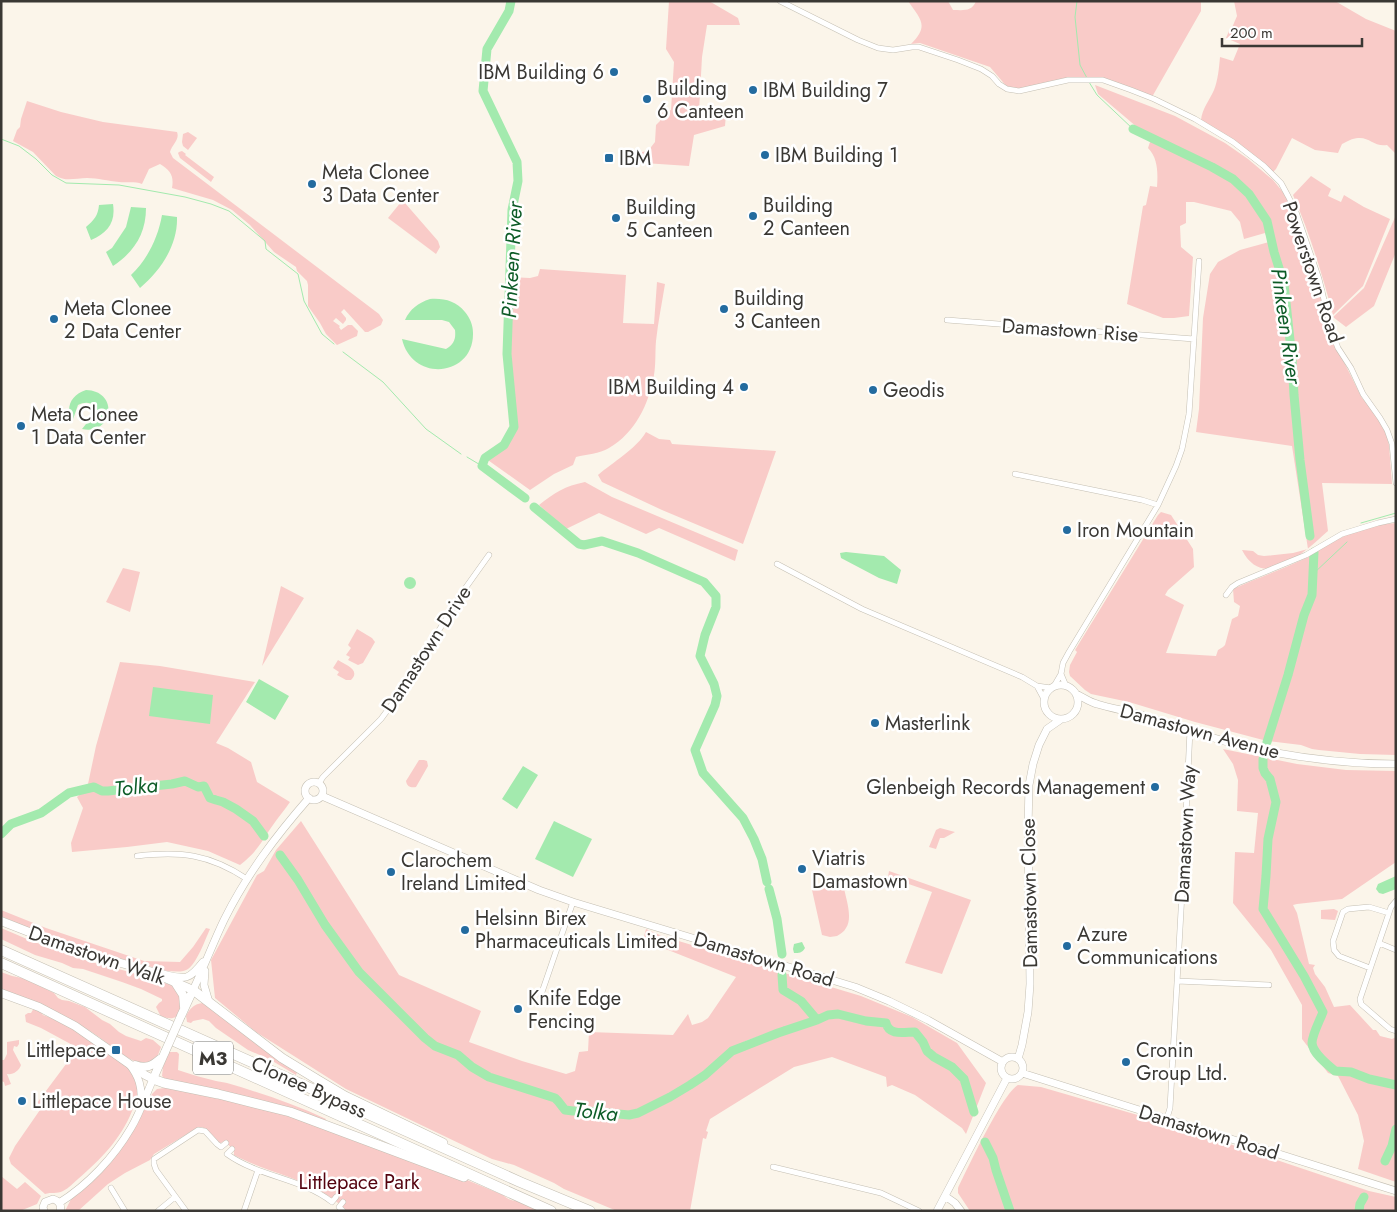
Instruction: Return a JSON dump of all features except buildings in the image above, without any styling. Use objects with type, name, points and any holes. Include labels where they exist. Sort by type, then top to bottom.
[{"type":"highway","name":"Clonee Bypass","points":[[1,950],[520,1182],[591,1211]]},
{"type":"highway","name":"Clonee Bypass","points":[[1,963],[551,1211]]},
{"type":"highway","points":[[193,990],[282,1058],[345,1096],[523,1181],[591,1211]]},
{"type":"highway","points":[[153,1079],[290,1112],[451,1172],[545,1211]]},
{"type":"main road","name":"Damastown Walk","points":[[1,921],[74,950],[149,971],[193,990]]},
{"type":"main road","points":[[174,981],[183,995],[183,1011]]},
{"type":"main road","points":[[1,993],[58,1016],[153,1079],[193,990]]},
{"type":"main road","points":[[183,1011],[196,997],[206,999]]},
{"type":"main road","points":[[126,1062],[145,1068],[153,1065],[163,1055]]},
{"type":"street","name":"Powerstown Road","points":[[780,1],[878,48],[893,50],[912,46],[919,47],[981,69],[1007,89],[1019,92],[1068,80],[1103,80],[1154,99],[1195,119],[1233,142],[1264,166],[1280,183],[1296,212],[1319,279],[1332,333],[1338,348],[1363,394],[1387,430],[1392,444],[1396,483]]},
{"type":"street","points":[[1060,720],[1052,718],[1046,712],[1043,704],[1044,699],[1061,674],[1063,663],[1069,652],[1158,505],[1176,466],[1188,414],[1199,261]]},
{"type":"street","name":"Damastown Rise","points":[[947,320],[1194,339]]},
{"type":"street","points":[[1015,474],[1158,505]]},
{"type":"street","points":[[1226,595],[1238,583],[1306,555],[1342,534],[1396,519]]},
{"type":"street","name":"Damastown Drive","points":[[318,783],[381,719],[398,696],[464,590],[489,555]]},
{"type":"street","points":[[777,564],[862,609],[1022,677],[1037,686],[1052,687],[1058,685],[1070,688],[1076,694],[1077,708],[1071,717],[1060,720],[1047,729]]},
{"type":"street","points":[[1061,674],[1066,686]]},
{"type":"street","points":[[1037,686],[1044,699]]},
{"type":"street","name":"Damastown Avenue","points":[[1076,694],[1095,704],[1124,710],[1236,744],[1282,754],[1371,764],[1396,764]]},
{"type":"street","name":"Damastown Avenue","points":[[1077,708],[1095,704]]},
{"type":"street","name":"Damastown Close","points":[[1018,1058],[1027,1017],[1030,984],[1029,785],[1034,758],[1047,729],[1046,712]]},
{"type":"street","name":"Damastown Way","points":[[1167,1118],[1170,1108],[1190,730]]},
{"type":"street","points":[[311,783],[318,783],[323,790],[322,796],[316,800],[309,798],[306,792],[307,787],[311,783]]},
{"type":"street","name":"Damastown Road","points":[[322,796],[530,886],[573,902],[855,987],[928,1020],[1003,1062]]},
{"type":"street","points":[[193,990],[225,919],[247,879],[262,855],[309,798]]},
{"type":"street","points":[[137,856],[169,853],[205,858],[234,870],[247,879]]},
{"type":"street","points":[[1396,901],[1389,913],[1360,996],[1360,1002],[1390,1029],[1396,1031]]},
{"type":"street","points":[[541,995],[573,902]]},
{"type":"street","points":[[1370,968],[1341,958],[1335,952],[1333,941],[1343,912],[1348,909],[1369,907],[1389,913]]},
{"type":"street","points":[[1378,944],[1396,950]]},
{"type":"street","points":[[149,971],[186,978],[194,974],[208,956]]},
{"type":"street","points":[[206,999],[204,979],[208,956]]},
{"type":"street","points":[[1177,981],[1269,985]]},
{"type":"street","points":[[1008,1058],[1018,1058],[1022,1064],[1022,1073],[1017,1078],[1007,1078],[1002,1071],[1003,1062],[1008,1058]]},
{"type":"street","points":[[126,1062],[135,1072],[142,1090],[140,1109]]},
{"type":"street","name":"Damastown Road","points":[[1022,1073],[1396,1190]]},
{"type":"street","points":[[937,1211],[1007,1078]]},
{"type":"street","points":[[42,1210],[44,1204],[50,1199],[56,1200],[60,1207],[114,1153],[132,1127],[153,1079]]},
{"type":"street","points":[[186,1211],[156,1170],[154,1159],[198,1130],[205,1130],[221,1147],[226,1143]]},
{"type":"street","points":[[232,1149],[227,1154],[258,1170],[316,1191],[332,1202],[336,1197]]},
{"type":"street","points":[[773,1167],[881,1193],[919,1211]]},
{"type":"street","points":[[244,1211],[258,1170]]},
{"type":"street","points":[[110,1188],[126,1211]]},
{"type":"street","points":[[158,1211],[175,1196]]},
{"type":"street","points":[[945,1196],[955,1203],[961,1211]]},
{"type":"street","points":[[343,1202],[339,1207],[343,1211]]},
{"type":"green space","points":[[669,1],[709,1],[738,18],[740,25],[707,25],[702,57],[699,111],[726,114],[725,126],[694,135],[689,166],[644,163],[640,161],[642,152],[648,151],[655,142],[656,125],[660,121],[662,113],[671,110],[674,62],[666,49]]},
{"type":"green space","points":[[908,1],[948,1],[953,10],[967,10],[976,1],[1201,1],[1201,11],[1152,97],[1104,81],[1089,79],[1019,90],[1008,88],[990,67],[920,43],[911,44],[922,27],[919,18]]},
{"type":"green space","points":[[1234,1],[1335,1],[1366,19],[1396,31],[1396,154],[1387,145],[1379,145],[1362,138],[1342,144],[1338,153],[1315,150],[1292,138],[1273,172],[1201,120],[1215,86],[1220,57],[1233,61],[1240,44],[1226,38],[1237,16]]},
{"type":"green space","points":[[1095,85],[1175,116],[1225,143],[1273,180],[1287,197],[1294,211],[1317,281],[1330,334],[1362,398],[1380,418],[1386,433],[1389,445],[1392,484],[1322,483],[1328,531],[1308,548],[1292,446],[1196,432],[1199,409],[1203,318],[1210,274],[1218,262],[1240,250],[1269,242],[1265,233],[1244,239],[1240,222],[1231,211],[1194,202],[1186,202],[1186,223],[1180,226],[1181,247],[1193,257],[1189,316],[1163,318],[1127,304],[1143,206],[1146,205],[1150,186],[1157,187],[1157,166],[1154,156],[1148,148],[1151,139],[1098,94]]},
{"type":"green space","points":[[27,101],[61,112],[103,122],[177,132],[177,140],[170,152],[173,158],[379,314],[383,320],[381,325],[365,332],[344,309],[341,312],[346,318],[343,324],[336,318],[333,321],[340,326],[341,330],[348,325],[352,325],[358,331],[357,336],[337,345],[326,334],[308,306],[307,281],[297,271],[296,267],[274,252],[250,225],[232,210],[213,200],[172,188],[173,180],[171,174],[160,164],[149,169],[142,184],[91,178],[67,179],[56,176],[33,152],[13,141],[20,127]]},
{"type":"green space","points":[[188,132],[197,138],[188,150],[183,146],[182,142],[183,134]]},
{"type":"green space","points":[[182,151],[214,177],[211,182],[180,158],[178,153]]},
{"type":"green space","points":[[1311,176],[1331,189],[1328,196],[1341,202],[1344,195],[1390,219],[1363,286],[1333,315],[1305,224],[1293,195]]},
{"type":"green space","points":[[401,202],[405,203],[438,241],[440,247],[436,254],[388,218]]},
{"type":"green space","points":[[1396,215],[1396,252],[1374,306],[1346,327],[1333,317],[1364,288]]},
{"type":"green space","points":[[540,269],[626,275],[623,323],[654,324],[657,282],[665,284],[657,334],[655,371],[649,397],[639,417],[618,442],[597,453],[576,457],[573,465],[554,474],[530,490],[485,458],[504,445],[514,427],[507,354],[509,277],[530,278],[538,276]]},
{"type":"green space","points":[[646,432],[659,439],[670,440],[672,444],[776,451],[743,544],[602,482],[598,475],[631,449]]},
{"type":"green space","points":[[585,482],[612,497],[738,550],[735,561],[659,528],[646,534],[599,513],[566,529],[539,505],[560,490]]},
{"type":"green space","points":[[1161,512],[1171,515],[1193,549],[1194,567],[1168,590],[1165,595],[1184,605],[1166,653],[1216,656],[1218,650],[1225,645],[1232,619],[1238,616],[1240,606],[1234,602],[1233,589],[1306,558],[1347,535],[1366,528],[1396,523],[1396,755],[1319,750],[1301,745],[1267,741],[1129,702],[1091,694],[1070,676],[1070,665],[1077,652],[1075,650]]},
{"type":"green space","points":[[1307,549],[1285,564],[1273,568],[1261,568],[1251,562],[1242,550],[1253,551],[1258,555],[1264,556],[1293,553]]},
{"type":"green space","points":[[123,568],[140,572],[130,612],[106,602]]},
{"type":"green space","points":[[281,586],[304,598],[262,666]]},
{"type":"green space","points":[[357,629],[375,642],[363,663],[358,665],[348,660],[350,657],[346,655],[351,648],[348,645]]},
{"type":"green space","points":[[338,660],[353,671],[354,676],[351,680],[346,680],[337,675],[339,672],[333,668]]},
{"type":"green space","points":[[120,662],[160,666],[255,682],[216,743],[251,762],[257,782],[290,802],[255,851],[240,865],[208,851],[167,842],[72,852],[71,843],[83,808],[77,797],[84,792],[98,791],[100,788],[88,784],[96,746]]},
{"type":"green space","points":[[1223,749],[1297,764],[1346,770],[1396,771],[1396,862],[1342,899],[1293,905],[1297,913],[1309,964],[1315,965],[1313,968],[1315,974],[1325,987],[1334,1007],[1350,1005],[1380,1036],[1392,1039],[1396,1037],[1396,1182],[1358,1169],[1364,1141],[1358,1115],[1338,1076],[1328,1073],[1302,1039],[1302,1005],[1271,950],[1233,903],[1235,852],[1254,853],[1258,813],[1237,811],[1238,780],[1233,764]]},
{"type":"green space","points":[[419,760],[427,761],[428,766],[416,787],[408,786],[406,781]]},
{"type":"green space","points":[[301,821],[399,975],[481,1011],[469,1042],[522,1061],[566,1074],[575,1071],[579,1052],[588,1051],[589,1032],[673,1035],[688,1014],[692,1025],[708,1018],[736,977],[643,940],[646,929],[662,936],[861,996],[912,1017],[957,1043],[986,1083],[966,1134],[962,1128],[915,1095],[892,1085],[887,1087],[886,1077],[832,1057],[794,1067],[710,1119],[706,1131],[708,1132],[706,1139],[703,1138],[690,1211],[617,1211],[564,1189],[514,1165],[492,1159],[346,1089],[256,1032],[215,998],[211,960],[257,875],[264,871],[276,850]],"holes":[[[358,965],[382,993],[392,1000],[425,1037],[439,1046],[460,1054],[490,1074],[551,1094],[562,1101],[565,1107],[574,1110],[590,1108],[627,1114],[635,1112],[669,1094],[709,1069],[729,1049],[748,1040],[835,1011],[860,1020],[831,1016],[734,1051],[714,1070],[662,1104],[627,1118],[593,1113],[567,1112],[550,1098],[483,1077],[455,1055],[426,1041],[352,969]]]},
{"type":"green space","points":[[940,828],[955,832],[940,838],[936,849],[929,847],[936,830]]},
{"type":"green space","points":[[889,871],[971,900],[942,974],[905,963],[932,892],[888,877]]},
{"type":"green space","points":[[839,885],[844,888],[848,908],[848,924],[844,931],[837,936],[822,935],[812,890]]},
{"type":"green space","points":[[1334,909],[1338,911],[1335,920],[1321,919],[1321,910]]},
{"type":"green space","points":[[1,910],[46,928],[144,961],[180,962],[206,928],[210,929],[195,962],[188,969],[183,971],[167,971],[77,947],[1,916]]},
{"type":"green space","points":[[1,928],[71,955],[173,986],[179,993],[180,1013],[173,1018],[161,1017],[156,1007],[162,999],[122,982],[35,955],[1,939]]},
{"type":"green space","points":[[1,972],[27,979],[54,993],[62,1000],[85,1007],[126,1036],[141,1041],[146,1038],[153,1040],[161,1047],[158,1055],[146,1065],[132,1060],[93,1033],[60,1014],[1,989]]},
{"type":"green space","points":[[203,1003],[212,1007],[297,1072],[296,1075],[269,1059],[248,1050],[209,1021],[203,1019],[191,1023],[187,1022],[186,1016],[191,1009],[197,1004]]},
{"type":"green space","points":[[34,1008],[43,1015],[74,1029],[122,1061],[132,1073],[138,1089],[136,1102],[127,1121],[109,1148],[67,1188],[61,1192],[45,1194],[11,1164],[9,1158],[42,1107],[37,1103],[78,1048],[26,1022],[25,1015],[31,1013]]},
{"type":"green space","points":[[19,1040],[19,1044],[17,1047],[14,1046],[13,1050],[21,1065],[15,1072],[7,1074],[11,1084],[5,1086],[4,1082],[1,1081],[1,1060],[4,1060],[7,1054],[7,1042]]},
{"type":"green space","points":[[168,1052],[177,1052],[179,1054],[178,1070],[277,1099],[326,1119],[325,1122],[166,1080],[162,1076]]},
{"type":"green space","points":[[1018,1085],[1041,1087],[1179,1127],[1369,1191],[1396,1197],[1396,1211],[970,1211],[958,1193],[958,1188],[1003,1102]]},
{"type":"green space","name":"Littlepace Park","points":[[172,1087],[292,1115],[455,1175],[511,1200],[525,1203],[542,1211],[347,1211],[335,1200],[307,1184],[234,1155],[234,1150],[224,1141],[218,1142],[202,1127],[197,1128],[154,1154],[150,1160],[108,1184],[78,1211],[65,1211],[71,1199],[97,1176],[152,1094],[157,1089]]},
{"type":"green space","points":[[1,1176],[17,1189],[25,1182],[41,1196],[37,1204],[20,1211],[1,1211]]},
{"type":"shaded area","points":[[113,204],[113,217],[109,227],[102,234],[91,240],[86,227],[95,218],[99,205]]},
{"type":"shaded area","points":[[131,207],[146,208],[144,226],[133,248],[113,266],[106,252],[112,248],[126,227]]},
{"type":"shaded area","points":[[162,215],[177,217],[175,237],[161,265],[140,288],[131,275],[142,263],[151,248],[158,232]]},
{"type":"shaded area","points":[[430,299],[445,300],[458,305],[467,314],[471,322],[473,333],[471,348],[464,359],[454,366],[442,369],[429,368],[417,363],[408,353],[402,339],[446,349],[453,343],[455,330],[449,322],[442,320],[405,320],[415,307]]},
{"type":"shaded area","points":[[86,390],[97,392],[108,405],[106,420],[100,426],[92,429],[82,429],[86,424],[95,419],[96,410],[93,405],[82,403],[78,405],[72,422],[69,411],[73,398]]},
{"type":"shaded area","points":[[840,553],[884,556],[901,570],[897,584],[879,578],[841,558]]},
{"type":"shaded area","points":[[408,577],[412,577],[416,583],[412,589],[408,589],[404,585],[404,581]]},
{"type":"shaded area","points":[[259,679],[289,696],[275,720],[246,702]]},
{"type":"shaded area","points":[[153,687],[213,695],[210,724],[149,716]]},
{"type":"shaded area","points":[[523,766],[538,775],[517,809],[502,799]]},
{"type":"shaded area","points":[[554,821],[592,839],[573,877],[535,859]]},
{"type":"shaded area","points":[[1396,876],[1396,889],[1383,894],[1379,893],[1376,889],[1378,884]]},
{"type":"shaded area","points":[[802,942],[804,950],[794,953],[794,944]]},
{"type":"waterway","name":"Pinkeen River","points":[[511,1],[509,11],[487,49],[483,91],[517,162],[518,181],[512,210],[507,354],[514,427],[504,445],[485,458],[482,466],[525,498]]},
{"type":"waterway","name":"Pinkeen River","points":[[1077,1],[1075,17],[1080,65],[1087,78]]},
{"type":"waterway","name":"Pinkeen River","points":[[1089,82],[1097,95],[1133,129]]},
{"type":"waterway","name":"Pinkeen River","points":[[1133,129],[1233,179],[1249,194],[1267,221],[1284,284],[1300,460],[1310,536]]},
{"type":"waterway","points":[[1,139],[19,146],[52,175],[66,183],[119,185],[185,197],[229,211],[265,241],[266,249],[298,274],[304,301],[322,334],[334,344]]},
{"type":"waterway","points":[[343,352],[383,382],[426,429],[461,454]]},
{"type":"waterway","points":[[467,457],[482,466]]},
{"type":"waterway","name":"Pinkeen River","points":[[534,507],[579,544],[584,545],[602,541],[638,553],[704,582],[716,596],[716,607],[705,635],[700,656],[714,684],[717,696],[715,705],[695,750],[703,773],[743,818],[762,859],[767,882]]},
{"type":"waterway","points":[[1361,523],[1396,513]]},
{"type":"waterway","points":[[1313,574],[1347,542]]},
{"type":"waterway","name":"Pinkeen River","points":[[1267,742],[1304,615],[1312,595],[1314,552]]},
{"type":"waterway","name":"Pinkeen River","points":[[1263,759],[1263,768],[1270,779],[1276,802],[1268,839],[1263,909],[1304,976],[1323,1012],[1313,1036],[1313,1047],[1321,1059],[1335,1071],[1351,1072],[1369,1079],[1396,1085]]},
{"type":"waterway","name":"Tolka","points":[[1,834],[11,824],[41,813],[69,793],[94,787],[102,791],[108,791],[185,781],[198,787],[204,786],[210,798],[236,809],[253,821],[264,836]]},
{"type":"waterway","name":"Tolka","points":[[280,855],[298,880],[325,925],[359,972],[425,1038],[435,1046],[458,1055],[472,1067],[489,1077],[555,1098],[565,1110],[629,1115],[638,1113],[690,1085],[705,1075],[732,1051],[828,1015],[838,1014],[866,1021],[886,1023],[890,1030],[894,1032],[915,1032],[927,1051],[952,1067],[964,1079],[974,1112]]},
{"type":"waterway","name":"Pinkeen River","points":[[769,889],[777,919],[782,954]]},
{"type":"waterway","name":"Pinkeen River","points":[[782,975],[783,990],[801,1001],[817,1020]]},
{"type":"waterway","name":"Tolka","points":[[784,1027],[785,1031]]},
{"type":"waterway","name":"Pinkeen River","points":[[1385,1161],[1392,1146],[1396,1129]]},
{"type":"waterway","name":"Tolka","points":[[985,1142],[993,1158],[1010,1211]]},
{"type":"waterway","name":"Pinkeen River","points":[[1359,1211],[1364,1197]]},
{"type":"place","name":"IBM Building 6","points":[[614,72]]},
{"type":"place","name":"IBM Building 7","points":[[753,90]]},
{"type":"place","name":"Building 6 Canteen","points":[[647,99]]},
{"type":"place","name":"IBM Building 1","points":[[765,155]]},
{"type":"place","name":"IBM","points":[[609,158]]},
{"type":"place","name":"Meta Clonee 3 Data Center","points":[[312,184]]},
{"type":"place","name":"Building 2 Canteen","points":[[753,216]]},
{"type":"place","name":"Building 5 Canteen","points":[[616,218]]},
{"type":"place","name":"Building 3 Canteen","points":[[724,309]]},
{"type":"place","name":"Meta Clonee 2 Data Center","points":[[54,319]]},
{"type":"place","name":"IBM Building 4","points":[[744,387]]},
{"type":"place","name":"Geodis","points":[[873,390]]},
{"type":"place","name":"Meta Clonee 1 Data Center","points":[[21,426]]},
{"type":"place","name":"Iron Mountain","points":[[1067,530]]},
{"type":"place","name":"Masterlink","points":[[875,723]]},
{"type":"place","name":"Glenbeigh Records Management","points":[[1155,787]]},
{"type":"place","name":"Viatris Damastown","points":[[802,869]]},
{"type":"place","name":"Clarochem Ireland Limited","points":[[391,872]]},
{"type":"place","name":"Helsinn Birex Pharmaceuticals Limited","points":[[465,930]]},
{"type":"place","name":"Azure Communications","points":[[1067,946]]},
{"type":"place","name":"Knife Edge Fencing","points":[[518,1009]]},
{"type":"place","name":"Littlepace","points":[[116,1050]]},
{"type":"place","name":"Cronin Group Ltd.","points":[[1126,1062]]},
{"type":"place","name":"Littlepace House","points":[[22,1101]]}]
